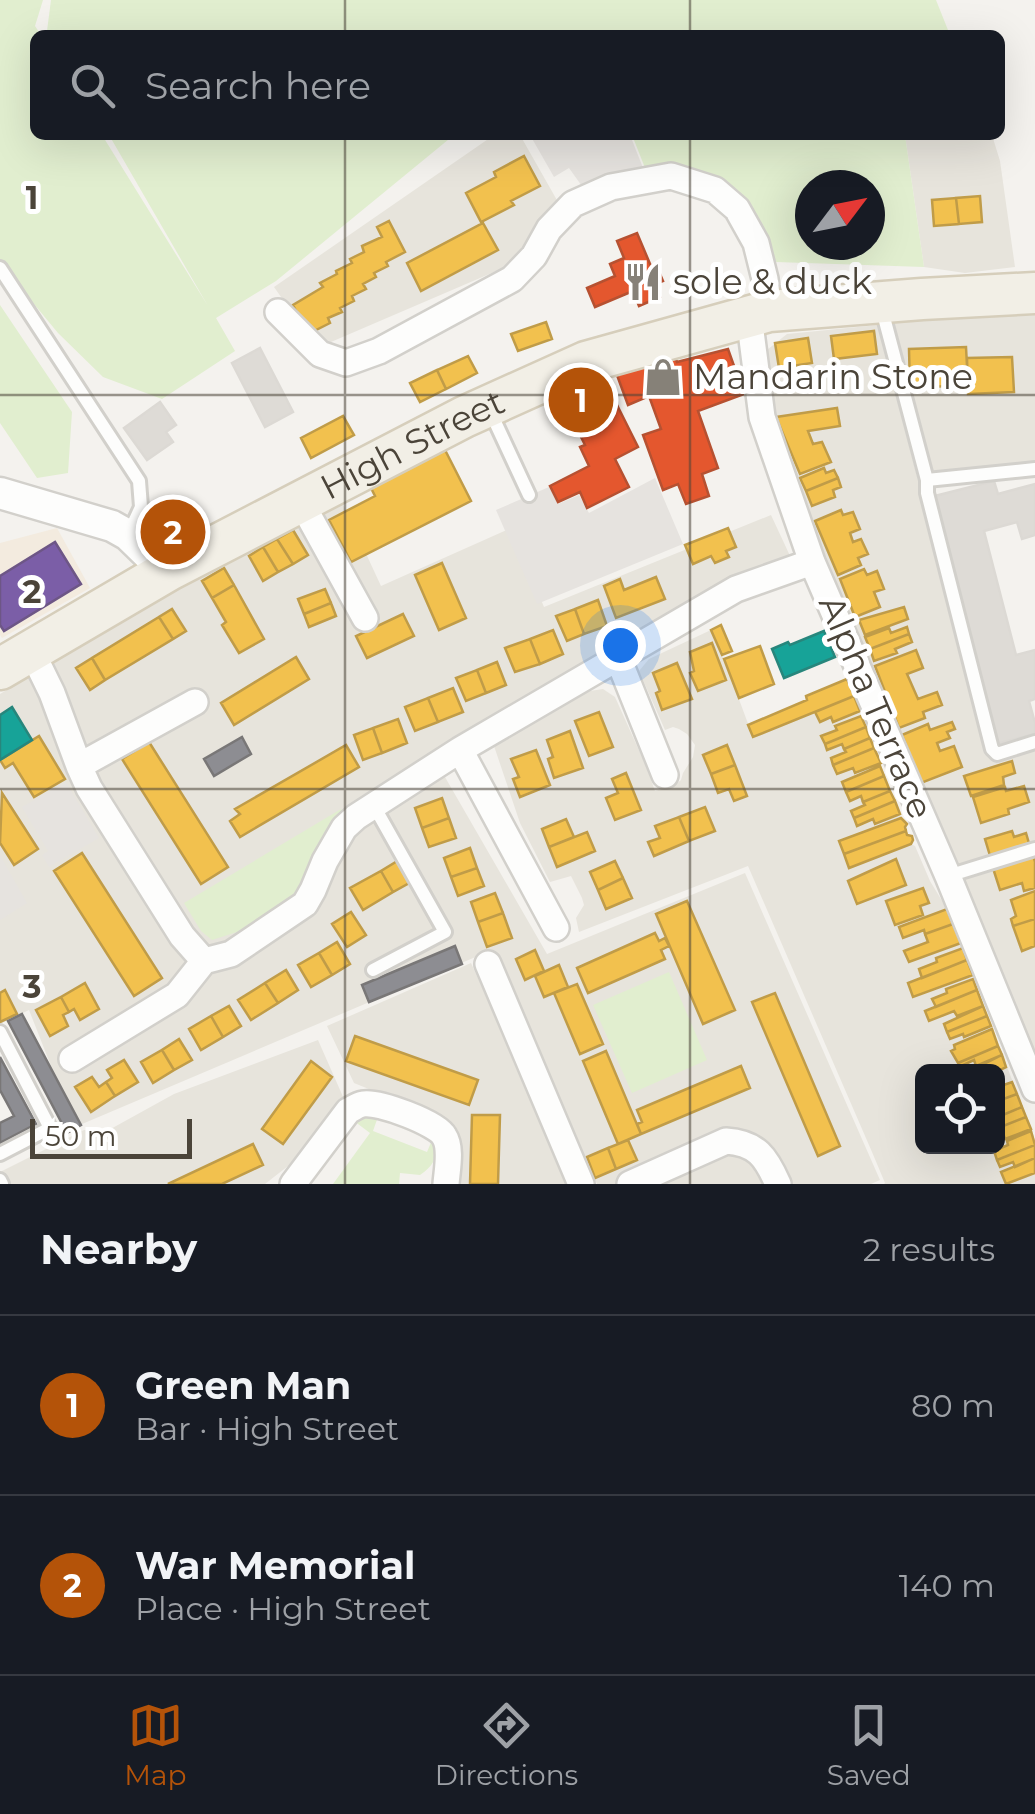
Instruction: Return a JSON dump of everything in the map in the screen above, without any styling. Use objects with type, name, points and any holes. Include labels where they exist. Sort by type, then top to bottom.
[{"type":"main road","name":"High Street","points":[[16,660],[166,572],[586,362],[759,314],[1035,294]]},
{"type":"street","name":"Alpha Terrace","points":[[278,312],[320,354],[346,363],[378,351],[512,280],[573,204],[611,187],[671,176],[715,190],[736,209],[756,243],[765,280],[759,314],[762,417],[812,562],[1035,1089]]},
{"type":"street","points":[[0,493],[112,526],[128,535],[166,572]]},
{"type":"street","points":[[301,502],[365,618]]},
{"type":"street","points":[[72,1059],[178,994],[204,960],[231,954],[305,904],[344,828],[374,806],[460,750],[736,589],[812,562]]},
{"type":"street","points":[[618,658],[665,775]]},
{"type":"street","points":[[16,660],[52,693],[89,788],[182,936],[204,960]]},
{"type":"street","points":[[78,766],[195,702]]},
{"type":"street","points":[[460,750],[556,928]]},
{"type":"street","points":[[488,964],[582,1184]]},
{"type":"street","points":[[292,1184],[348,1111],[359,1104],[381,1106],[442,1131],[448,1149],[446,1184]]},
{"type":"street","points":[[630,1184],[726,1141],[743,1142],[758,1152],[768,1161],[778,1184]]},
{"type":"lane","points":[[0,268],[138,482],[141,507],[128,535]]},
{"type":"lane","points":[[880,303],[992,749],[997,754],[1035,742]]},
{"type":"lane","points":[[488,408],[529,495]]},
{"type":"lane","points":[[927,480],[1035,469]]},
{"type":"lane","points":[[373,970],[446,932],[374,806]]},
{"type":"lane","points":[[948,876],[1035,849]]},
{"type":"lane","points":[[0,1032],[50,1128],[0,1154]]},
{"type":"shaded area","points":[[487,140],[523,140],[558,202],[508,266],[317,348],[274,287]]},
{"type":"shaded area","points":[[533,140],[632,140],[645,173],[584,189],[569,168],[554,177]]},
{"type":"shaded area","points":[[906,140],[994,140],[1015,267],[965,273],[924,267]]},
{"type":"shaded area","points":[[1035,315],[1035,463],[931,475],[894,322]]},
{"type":"shaded area","points":[[878,325],[990,759],[1035,747],[1035,1068],[803,502],[772,415],[774,393],[767,350],[787,334]]},
{"type":"shaded area","points":[[655,478],[683,544],[537,604],[496,510],[549,487],[558,504],[579,495],[589,513]]},
{"type":"shaded area","points":[[337,491],[381,586],[511,528],[544,607],[771,515],[791,558],[434,758],[547,954],[745,873],[880,1180],[871,1184],[597,1184],[492,950],[75,1127],[29,1010],[0,1024],[0,694]]},
{"type":"shaded area","points":[[57,528],[90,588],[2,638],[0,543]]},
{"type":"shaded area","points":[[711,630],[753,737],[854,696],[901,818],[907,824],[907,835],[912,836],[911,844],[947,909],[1035,1140],[1035,1184],[884,1184],[748,866],[579,932],[576,918],[584,905],[582,898],[571,876],[550,882],[520,823],[493,743],[575,698],[603,689],[615,697],[655,791],[675,785],[693,757],[695,745],[679,729],[665,730],[639,671],[649,659]]},
{"type":"shaded area","points":[[66,782],[99,838],[49,867],[42,855],[48,851],[22,807]]},
{"type":"shaded area","points":[[0,855],[27,903],[0,920]]},
{"type":"shaded area","points":[[471,963],[572,1184],[453,1184],[418,1109],[354,1083],[327,1026]]},
{"type":"shaded area","points":[[318,1040],[344,1099],[297,1159],[265,1184],[6,1184],[0,1172],[84,1130],[107,1131],[174,1094]]},
{"type":"green space","points":[[0,0],[43,0],[35,26],[38,30],[30,30],[30,140],[105,140],[208,306],[112,140],[448,140],[276,281],[216,318],[235,351],[162,399],[103,377],[58,333],[0,263]]},
{"type":"green space","points":[[51,0],[936,0],[948,30],[47,30]]},
{"type":"green space","points":[[634,140],[906,140],[924,267],[776,262],[764,230],[727,190],[647,173]]},
{"type":"green space","points":[[0,305],[72,412],[68,473],[37,478],[0,423]]},
{"type":"green space","points":[[341,809],[343,814],[305,890],[237,932],[212,940],[201,931],[184,903]]},
{"type":"green space","points":[[669,972],[707,1060],[632,1093],[593,1005]]},
{"type":"green space","points":[[380,1111],[373,1131],[427,1152],[435,1133],[433,1162],[420,1175],[400,1173],[399,1184],[333,1184],[370,1133],[350,1118]]},
{"type":"building: Homes","points":[[524,156],[540,186],[481,222],[466,193]]},
{"type":"building: Homes","points":[[980,196],[982,222],[959,224],[956,198]]},
{"type":"building: Homes","points":[[956,198],[959,224],[934,226],[932,200]]},
{"type":"building: Homes","points":[[389,221],[405,252],[374,273],[376,277],[363,284],[366,289],[352,296],[354,301],[328,318],[330,323],[308,334],[293,305],[352,263],[350,259],[364,252],[362,246],[382,237],[377,227]]},
{"type":"building: Homes","points":[[483,223],[498,250],[421,291],[407,263]]},
{"type":"building: Homes","points":[[546,322],[552,339],[518,351],[511,334]]},
{"type":"building: Homes","points":[[874,331],[877,354],[834,359],[831,336]]},
{"type":"building: Homes","points":[[808,338],[812,363],[779,368],[775,343]]},
{"type":"building: Homes","points":[[966,347],[968,385],[910,388],[909,349]]},
{"type":"building: Homes","points":[[468,356],[477,373],[446,389],[437,370]]},
{"type":"building: Homes","points":[[1012,357],[1014,392],[968,394],[967,358]]},
{"type":"building: Homes","points":[[437,370],[446,389],[420,402],[410,383]]},
{"type":"building: Homes","points":[[837,408],[840,426],[808,431],[813,444],[822,442],[831,462],[800,474],[776,417]]},
{"type":"building: Homes","points":[[343,416],[354,435],[311,458],[301,438]]},
{"type":"building: Homes","points":[[443,446],[471,501],[351,562],[329,520],[375,496],[369,484]]},
{"type":"building: Homes","points":[[824,468],[826,473],[834,470],[838,478],[806,491],[800,478]]},
{"type":"building: Homes","points":[[838,478],[841,487],[833,490],[835,497],[812,506],[806,491]]},
{"type":"building: Homes","points":[[841,510],[843,515],[853,512],[860,529],[850,533],[853,542],[861,539],[868,554],[858,558],[861,565],[838,575],[815,521]]},
{"type":"building: Homes","points":[[728,528],[736,547],[726,551],[729,557],[715,563],[711,556],[693,564],[685,545]]},
{"type":"building: Homes","points":[[293,530],[308,555],[293,564],[277,539]]},
{"type":"building: Homes","points":[[277,539],[293,564],[278,572],[263,547]]},
{"type":"building: Homes","points":[[263,547],[278,572],[263,581],[249,556]]},
{"type":"building: Homes","points":[[442,563],[466,618],[439,630],[415,575]]},
{"type":"building: Homes","points":[[224,568],[234,585],[212,598],[202,581]]},
{"type":"building: Homes","points":[[864,569],[867,575],[877,571],[884,589],[874,592],[880,607],[855,617],[840,579]]},
{"type":"building: Homes","points":[[656,577],[665,599],[616,618],[604,586],[620,579],[624,590]]},
{"type":"building: Homes","points":[[234,585],[264,639],[239,653],[212,598]]},
{"type":"building: Homes","points":[[325,589],[331,603],[304,614],[298,599]]},
{"type":"building: Homes","points":[[598,600],[607,626],[584,634],[575,609]]},
{"type":"building: Homes","points":[[331,603],[336,616],[309,627],[304,614]]},
{"type":"building: Homes","points":[[904,607],[908,619],[865,635],[859,620]]},
{"type":"building: Homes","points":[[172,609],[186,631],[173,639],[159,617]]},
{"type":"building: Homes","points":[[575,609],[584,634],[567,641],[556,616]]},
{"type":"building: Homes","points":[[403,614],[414,636],[367,658],[356,636]]},
{"type":"building: Homes","points":[[159,617],[173,639],[105,680],[92,658]]},
{"type":"building: Homes","points":[[721,625],[732,651],[722,655],[711,630]]},
{"type":"building: Homes","points":[[907,627],[909,634],[870,649],[865,637],[889,628],[891,633]]},
{"type":"building: Homes","points":[[553,630],[563,654],[540,664],[530,639]]},
{"type":"building: Homes","points":[[909,634],[912,642],[895,649],[897,653],[874,661],[870,649]]},
{"type":"building: Homes","points":[[530,639],[540,664],[515,672],[505,648]]},
{"type":"building: Homes","points":[[712,643],[726,680],[698,691],[690,673],[694,671],[690,652]]},
{"type":"building: Homes","points":[[760,646],[774,684],[739,698],[724,659]]},
{"type":"building: Homes","points":[[916,650],[923,668],[907,674],[918,699],[937,692],[942,705],[923,712],[925,718],[899,728],[875,666]]},
{"type":"building: Homes","points":[[296,657],[309,679],[234,725],[221,703]]},
{"type":"building: Homes","points":[[92,658],[105,680],[90,690],[76,668]]},
{"type":"building: Homes","points":[[497,662],[506,685],[486,693],[477,670]]},
{"type":"building: Homes","points":[[677,663],[692,699],[662,710],[653,673]]},
{"type":"building: Homes","points":[[477,670],[486,693],[466,701],[456,678]]},
{"type":"building: Homes","points":[[847,679],[854,696],[753,737],[748,725]]},
{"type":"building: Homes","points":[[453,688],[463,712],[438,722],[428,698]]},
{"type":"building: Homes","points":[[854,696],[860,711],[833,722],[831,717],[820,722],[815,712]]},
{"type":"building: Homes","points":[[428,698],[438,722],[415,731],[405,707]]},
{"type":"building: Homes","points":[[599,712],[613,747],[589,756],[575,721]]},
{"type":"building: Homes","points":[[861,716],[866,727],[825,744],[821,736]]},
{"type":"building: Homes","points":[[398,719],[407,743],[382,753],[373,728]]},
{"type":"building: Homes","points":[[952,722],[955,729],[947,732],[950,738],[937,743],[940,751],[954,746],[962,767],[921,783],[902,735],[928,724],[930,730]]},
{"type":"building: Homes","points":[[866,727],[870,738],[844,749],[842,744],[827,750],[825,744]]},
{"type":"building: Homes","points":[[373,728],[382,753],[363,760],[354,735]]},
{"type":"building: Homes","points":[[570,731],[583,768],[554,778],[547,740]]},
{"type":"building: Homes","points":[[39,736],[65,779],[34,797],[13,763],[5,768],[0,760]]},
{"type":"building: Homes","points":[[870,738],[874,748],[833,765],[831,758]]},
{"type":"building: Homes","points":[[149,742],[228,867],[201,884],[122,759]]},
{"type":"building: Homes","points":[[346,745],[359,767],[240,837],[230,821],[240,814],[235,809]]},
{"type":"building: Homes","points":[[727,745],[735,765],[711,774],[703,755]]},
{"type":"building: Homes","points":[[874,748],[881,763],[855,773],[853,768],[837,774],[833,765]]},
{"type":"building: Homes","points":[[536,750],[550,785],[520,797],[513,779],[519,777],[511,759]]},
{"type":"building: Homes","points":[[1012,761],[1015,773],[1003,777],[1004,785],[971,796],[964,776]]},
{"type":"building: Homes","points":[[735,765],[747,796],[734,801],[729,789],[718,793],[711,774]]},
{"type":"building: Homes","points":[[880,766],[884,776],[846,792],[842,782]]},
{"type":"building: Homes","points":[[626,773],[641,810],[615,820],[606,798],[618,793],[612,779]]},
{"type":"building: Homes","points":[[884,776],[890,791],[863,802],[861,796],[850,801],[846,792]]},
{"type":"building: Homes","points":[[1024,786],[1029,802],[981,823],[973,797],[1005,787],[1006,791]]},
{"type":"building: Homes","points":[[890,791],[895,801],[854,818],[851,811],[865,805],[863,802]]},
{"type":"building: Homes","points":[[2,793],[38,849],[14,865],[0,843]]},
{"type":"building: Homes","points":[[442,798],[449,818],[422,828],[415,808]]},
{"type":"building: Homes","points":[[895,801],[900,814],[857,826],[854,818]]},
{"type":"building: Homes","points":[[705,807],[715,831],[689,841],[679,817]]},
{"type":"building: Homes","points":[[679,817],[689,841],[654,856],[648,842],[660,838],[655,826]]},
{"type":"building: Homes","points":[[449,818],[456,838],[429,847],[422,828]]},
{"type":"building: Homes","points":[[901,818],[907,824],[906,831],[844,854],[839,841]]},
{"type":"building: Homes","points":[[566,819],[574,837],[549,847],[542,829]]},
{"type":"building: Homes","points":[[906,831],[912,836],[911,844],[849,868],[844,854]]},
{"type":"building: Homes","points":[[1012,831],[1014,837],[1026,833],[1030,847],[991,859],[985,839]]},
{"type":"building: Homes","points":[[587,832],[595,851],[557,867],[549,847]]},
{"type":"building: Homes","points":[[470,848],[477,868],[451,877],[444,858]]},
{"type":"building: Homes","points":[[1032,852],[1035,888],[1024,891],[1022,883],[1000,890],[992,865]]},
{"type":"building: Homes","points":[[82,853],[162,978],[134,996],[54,871]]},
{"type":"building: Homes","points":[[896,859],[906,885],[857,904],[848,881]]},
{"type":"building: Homes","points":[[399,860],[411,882],[393,892],[381,871]]},
{"type":"building: Homes","points":[[615,861],[623,878],[598,890],[590,872]]},
{"type":"building: Homes","points":[[477,868],[484,886],[458,896],[451,877]]},
{"type":"building: Homes","points":[[381,871],[393,892],[363,910],[350,888]]},
{"type":"building: Homes","points":[[623,878],[632,898],[606,909],[598,890]]},
{"type":"building: Homes","points":[[923,888],[929,903],[920,906],[923,915],[895,925],[886,901]]},
{"type":"building: Homes","points":[[1035,891],[1035,919],[1013,926],[1011,919],[1016,916],[1011,900]]},
{"type":"building: Homes","points":[[495,893],[503,913],[478,922],[471,902]]},
{"type":"building: Homes","points":[[687,901],[735,1010],[703,1024],[656,914]]},
{"type":"building: Homes","points":[[947,909],[953,924],[903,938],[899,927]]},
{"type":"building: Homes","points":[[351,912],[366,935],[347,947],[332,924]]},
{"type":"building: Homes","points":[[503,913],[512,938],[487,947],[478,922]]},
{"type":"building: Homes","points":[[1035,919],[1035,946],[1022,951],[1013,926]]},
{"type":"building: Homes","points":[[953,924],[961,943],[909,962],[904,951],[928,942],[925,934]]},
{"type":"building: Homes","points":[[655,933],[659,941],[665,938],[669,946],[661,950],[665,959],[588,993],[577,968]]},
{"type":"building: Homes","points":[[337,942],[350,964],[332,975],[319,953]]},
{"type":"building: Homes","points":[[963,948],[967,960],[922,978],[919,969]]},
{"type":"building: Homes","points":[[535,950],[544,971],[525,980],[516,959]]},
{"type":"building: Homes","points":[[319,953],[332,975],[311,987],[298,965]]},
{"type":"building: Homes","points":[[967,960],[973,975],[913,997],[908,983]]},
{"type":"building: Homes","points":[[559,965],[568,987],[544,997],[535,976]]},
{"type":"building: Homes","points":[[286,970],[298,990],[278,1003],[265,983]]},
{"type":"building: Homes","points":[[973,979],[977,990],[936,1007],[932,999]]},
{"type":"building: Homes","points":[[85,983],[99,1009],[80,1020],[74,1009],[69,1012],[61,997]]},
{"type":"building: Homes","points":[[265,983],[278,1003],[251,1020],[238,1000]]},
{"type":"building: Homes","points":[[577,984],[603,1044],[580,1054],[554,993]]},
{"type":"building: Homes","points":[[5,990],[17,1014],[0,1022],[0,993]]},
{"type":"building: Homes","points":[[977,990],[983,1006],[929,1021],[925,1011]]},
{"type":"building: Homes","points":[[775,993],[840,1146],[818,1156],[752,1002]]},
{"type":"building: Homes","points":[[61,997],[69,1012],[63,1015],[68,1026],[50,1036],[36,1010]]},
{"type":"building: Homes","points":[[229,1006],[241,1026],[223,1037],[211,1016]]},
{"type":"building: Homes","points":[[983,1006],[987,1016],[947,1032],[944,1024]]},
{"type":"building: Homes","points":[[211,1016],[223,1037],[201,1050],[189,1029]]},
{"type":"building: Homes","points":[[987,1016],[991,1026],[950,1039],[947,1032]]},
{"type":"building: Homes","points":[[992,1029],[998,1046],[958,1063],[951,1051],[954,1045]]},
{"type":"building: Homes","points":[[355,1036],[478,1080],[469,1105],[346,1061]]},
{"type":"building: Homes","points":[[179,1039],[192,1060],[174,1070],[162,1050]]},
{"type":"building: Homes","points":[[998,1046],[1002,1055],[981,1064],[974,1060],[958,1063]]},
{"type":"building: Homes","points":[[162,1050],[174,1070],[153,1083],[141,1062]]},
{"type":"building: Homes","points":[[606,1051],[641,1134],[618,1144],[583,1061]]},
{"type":"building: Homes","points":[[1002,1055],[1005,1064],[984,1064]]},
{"type":"building: Homes","points":[[124,1060],[138,1082],[115,1096],[106,1082],[112,1078],[107,1070]]},
{"type":"building: Homes","points":[[311,1061],[332,1077],[283,1144],[262,1129]]},
{"type":"building: Homes","points":[[741,1066],[750,1088],[641,1134],[637,1110]]},
{"type":"building: Homes","points":[[92,1077],[99,1087],[106,1082],[115,1096],[91,1112],[75,1087]]},
{"type":"building: Homes","points":[[1012,1082],[1017,1094],[1005,1098],[1005,1084]]},
{"type":"building: Homes","points":[[1017,1094],[1022,1107],[1005,1114],[1005,1098]]},
{"type":"building: Homes","points":[[1022,1107],[1026,1117],[1005,1125],[1005,1114]]},
{"type":"building: Homes","points":[[472,1115],[500,1115],[498,1184],[470,1184]]},
{"type":"building: Homes","points":[[1026,1117],[1031,1129],[1005,1139],[1005,1125]]},
{"type":"building: Homes","points":[[1031,1131],[1035,1145],[997,1160],[995,1154],[1005,1154],[1007,1141]]},
{"type":"building: Homes","points":[[628,1140],[637,1160],[616,1169],[608,1148]]},
{"type":"building: Homes","points":[[253,1144],[263,1165],[222,1184],[168,1184]]},
{"type":"building: Homes","points":[[1035,1145],[1035,1158],[1015,1167],[1013,1162],[1000,1167],[997,1160]]},
{"type":"building: Homes","points":[[608,1148],[616,1169],[595,1178],[587,1157]]},
{"type":"building: Homes","points":[[1035,1158],[1035,1173],[1006,1184],[1001,1172]]},
{"type":"building: Shops","points":[[637,233],[653,271],[658,269],[663,281],[655,284],[660,297],[639,306],[633,291],[595,307],[587,288],[615,276],[610,264],[624,258],[617,241]]},
{"type":"building: Shops","points":[[670,348],[677,362],[728,349],[744,394],[698,411],[718,468],[702,474],[709,496],[686,504],[678,484],[663,490],[643,435],[661,429],[649,396],[628,405],[614,367]]},
{"type":"building: Shops","points":[[602,375],[638,447],[615,459],[629,487],[587,508],[580,492],[558,502],[550,486],[589,466],[580,447],[585,445],[564,403],[554,408],[550,401]]},
{"type":"building: Offices","points":[[55,542],[81,584],[4,631],[0,625],[0,576]]},
{"type":"building: Public","points":[[824,631],[835,657],[784,678],[772,649]]},
{"type":"building: Public","points":[[12,707],[32,740],[0,760],[0,715]]},
{"type":"building: Industry","points":[[242,737],[251,754],[214,776],[204,759]]},
{"type":"building: Industry","points":[[455,946],[462,964],[369,1002],[362,985]]},
{"type":"building: Industry","points":[[22,1014],[81,1125],[67,1133],[8,1021]]},
{"type":"building: Industry","points":[[0,1057],[36,1124],[0,1143],[0,1123],[14,1116],[0,1090]]},
{"type":"building: Other","points":[[260,348],[293,412],[265,427],[232,363]]},
{"type":"building: Other","points":[[160,402],[176,425],[166,432],[173,442],[147,460],[124,428]]},
{"type":"building: Other","points":[[994,481],[998,494],[1035,484],[1035,535],[1022,539],[1017,522],[984,531],[1016,655],[1035,650],[1035,699],[1029,701],[1035,734],[996,744],[931,497]]},
{"type":"place","name":"sole & duck","points":[[643,282]]},
{"type":"place","name":"Mandarin Stone","points":[[663,377]]},
{"type":"place","name":"Green Man","points":[[581,400]]},
{"type":"place","name":"War Memorial","points":[[173,532]]}]
